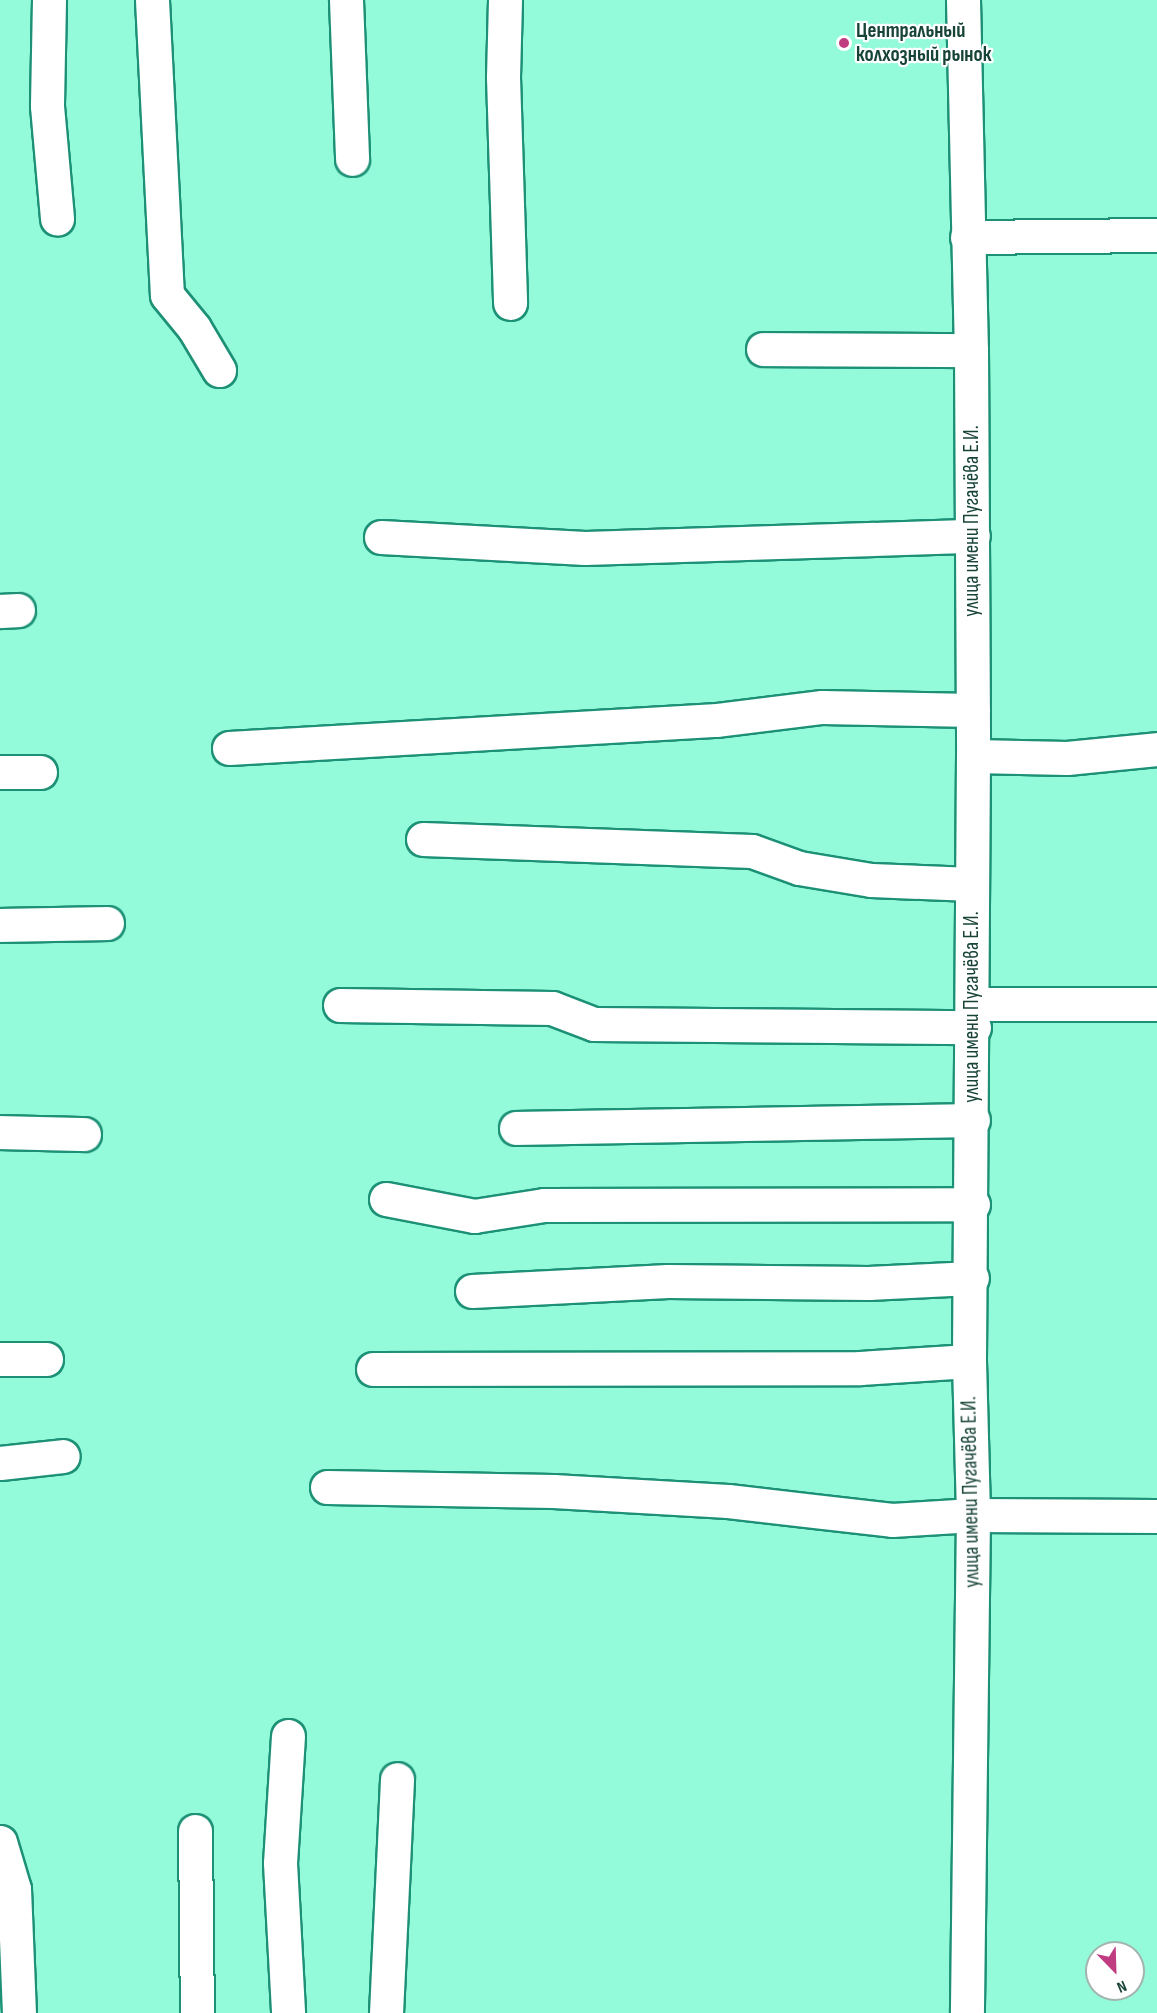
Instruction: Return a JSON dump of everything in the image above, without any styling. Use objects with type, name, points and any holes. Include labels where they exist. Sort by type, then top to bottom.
[{"type":"street","points":[[49,0],[47,106],[57,219]]},
{"type":"street","points":[[152,0],[167,295],[194,328],[219,370]]},
{"type":"street","points":[[346,0],[352,159]]},
{"type":"street","points":[[505,0],[503,77],[510,303]]},
{"type":"street","name":"улица имени Пугачёва Е.И.","points":[[963,0],[971,350],[974,756],[973,1204],[969,1360],[973,1515],[967,2013]]},
{"type":"street","points":[[967,237],[1157,235]]},
{"type":"street","points":[[763,350],[971,350]]},
{"type":"street","points":[[381,537],[585,548],[973,536]]},
{"type":"street","points":[[229,748],[717,720],[822,707],[973,711]]},
{"type":"street","points":[[974,756],[1066,758],[1157,749]]},
{"type":"street","points":[[0,772],[40,772]]},
{"type":"street","points":[[423,839],[752,851],[799,868],[871,880],[972,884]]},
{"type":"street","points":[[0,925],[107,923]]},
{"type":"street","points":[[340,1005],[552,1008],[594,1024],[974,1015],[1157,1004]]},
{"type":"street","points":[[516,1128],[972,1120]]},
{"type":"street","points":[[0,1132],[84,1134]]},
{"type":"street","points":[[386,1199],[474,1216],[544,1205],[973,1204]]},
{"type":"street","points":[[472,1291],[668,1281],[868,1283],[972,1278]]},
{"type":"street","points":[[0,1359],[46,1359]]},
{"type":"street","points":[[373,1369],[860,1368],[969,1360]]},
{"type":"street","points":[[0,1463],[63,1456]]},
{"type":"street","points":[[327,1487],[553,1491],[728,1501],[892,1520],[973,1515],[1157,1516]]},
{"type":"street","points":[[288,1736],[280,1863],[288,2013]]},
{"type":"street","points":[[386,2013],[397,1779]]},
{"type":"street","points":[[195,1831],[197,2013]]},
{"type":"street","points":[[0,1842],[14,1889],[19,2013]]},
{"type":"place","name":"Центральный колхозный рынок","points":[[844,43]]}]
